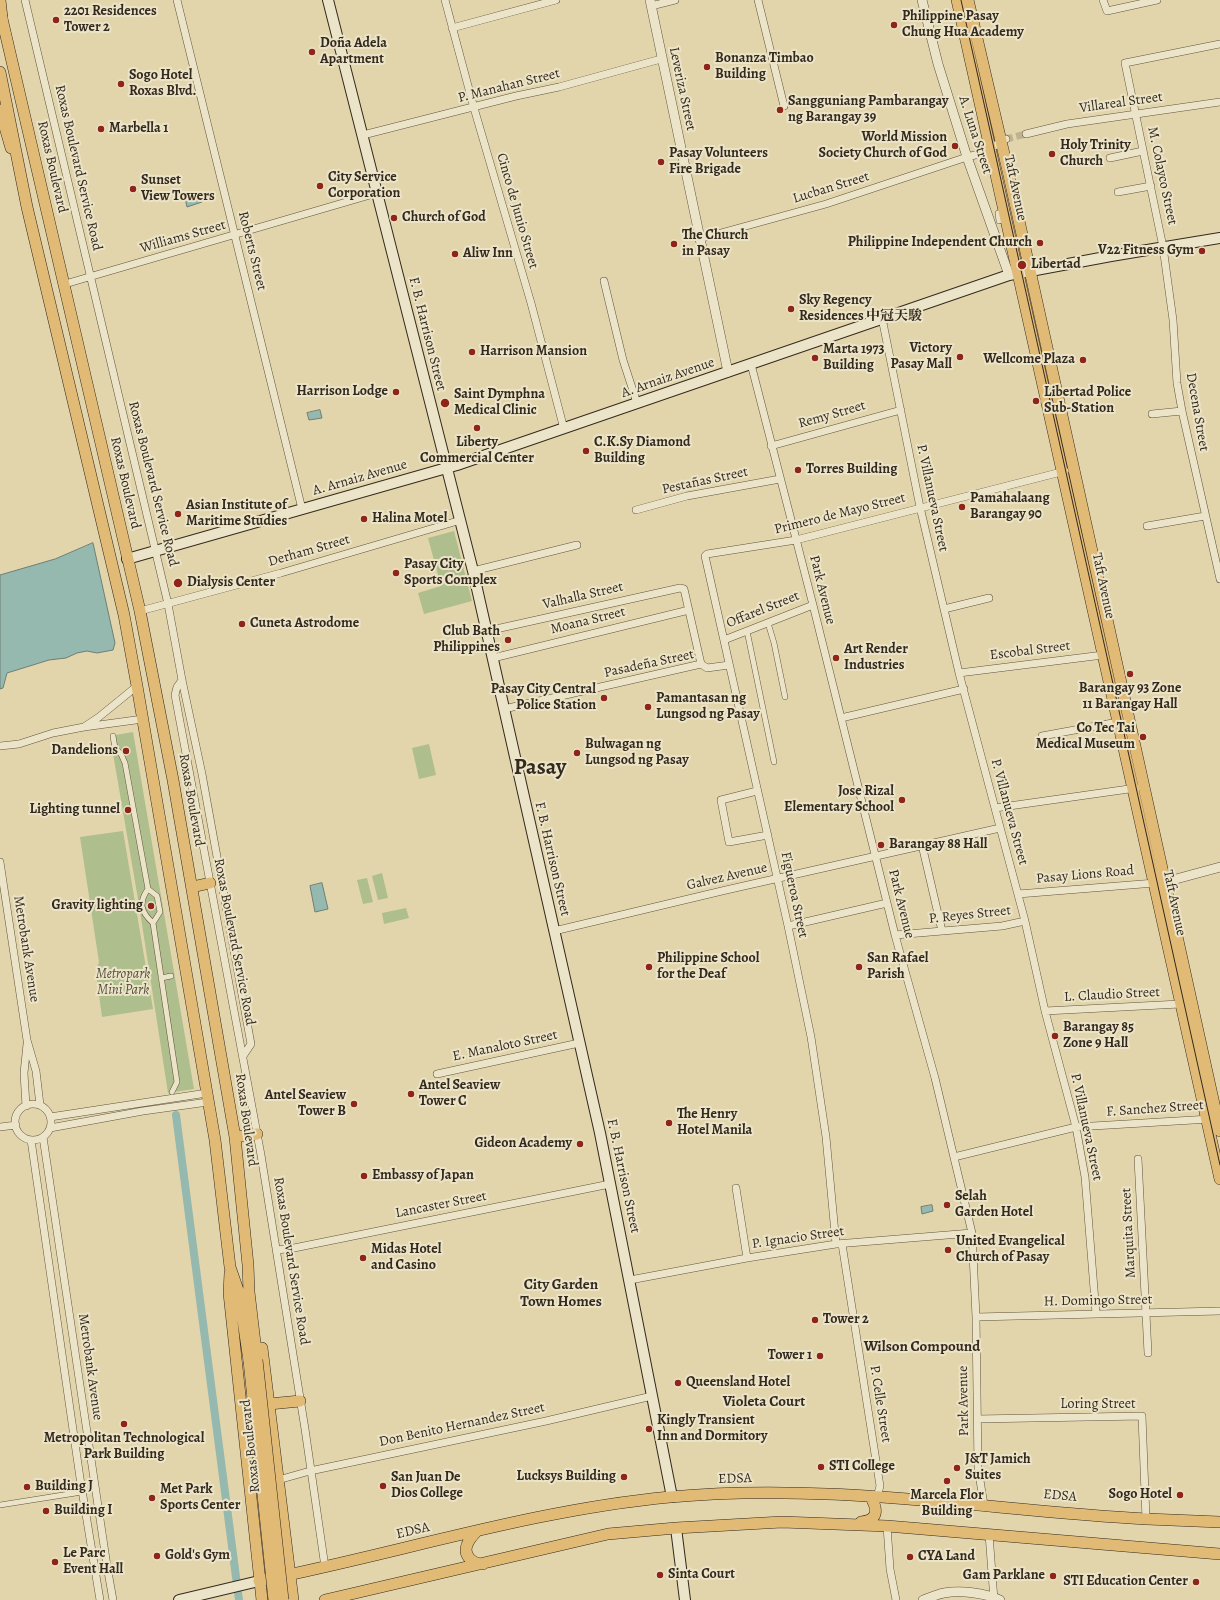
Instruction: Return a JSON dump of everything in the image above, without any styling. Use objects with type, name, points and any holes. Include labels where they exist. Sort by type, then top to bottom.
[{"type":"main road","name":"Roxas Boulevard","points":[[0,0],[1,14],[140,611],[175,790],[235,1137],[248,1265],[248,1292],[253,1361],[274,1600]]},
{"type":"main road","name":"F. B. Harrison Street","points":[[328,0],[446,468],[461,520],[487,631],[610,1184],[672,1497]]},
{"type":"main road","name":"Taft Avenue","points":[[957,0],[991,149],[1002,216],[1014,275],[1068,471]]},
{"type":"main road","name":"Taft Avenue","points":[[968,0],[1004,140],[1023,227],[1068,471],[1212,1118],[1220,1179]]},
{"type":"main road","name":"Roxas Boulevard","points":[[0,72],[27,207],[116,584],[137,686],[215,1140],[230,1266],[239,1293],[253,1361],[283,1600]]},
{"type":"main road","name":"Roxas Boulevard","points":[[0,110],[27,207]]},
{"type":"main road","name":"A. Arnaiz Avenue","points":[[127,558],[446,468],[564,429],[882,318],[1014,275],[1163,247],[1220,238]]},
{"type":"main road","name":"Taft Avenue","points":[[1093,584],[1103,655],[1112,670],[1118,722],[1129,747]]},
{"type":"main road","name":"Taft Avenue","points":[[1160,882],[1180,1004],[1212,1118],[1220,1131]]},
{"type":"main road","points":[[192,887],[210,883]]},
{"type":"main road","points":[[235,1137],[257,1134]]},
{"type":"main road","points":[[248,1265],[255,1292],[293,1600]]},
{"type":"main road","points":[[230,1266],[229,1293],[262,1600]]},
{"type":"main road","points":[[269,1404],[300,1400]]},
{"type":"main road","name":"EDSA","points":[[260,1581],[477,1531],[602,1505],[672,1497],[777,1492],[821,1493],[1146,1519],[1220,1522]]},
{"type":"main road","points":[[848,1524],[865,1522],[874,1517],[876,1508],[873,1496]]},
{"type":"main road","points":[[327,1600],[608,1534],[676,1528],[782,1522],[888,1526],[1217,1555]]},
{"type":"main road","points":[[676,1528],[685,1600]]},
{"type":"main road","points":[[477,1531],[468,1542],[466,1553],[471,1561],[484,1564]]},
{"type":"main road","points":[[256,1547],[264,1555],[269,1557],[280,1553],[286,1543]]},
{"type":"main road","points":[[179,1600],[260,1581]]},
{"type":"street","name":"Roxas Boulevard Service Road","points":[[25,0],[168,604],[182,680],[177,687],[175,695],[243,1056],[277,1250],[325,1567]]},
{"type":"street","name":"Roberts Street","points":[[177,0],[302,509]]},
{"type":"street","name":"Cinco de Junio Street","points":[[445,0],[474,108],[531,303],[564,429]]},
{"type":"street","points":[[452,28],[537,2],[556,0]]},
{"type":"street","points":[[650,3],[675,0]]},
{"type":"street","points":[[758,0],[784,106]]},
{"type":"street","name":"A. Luna Street","points":[[922,0],[938,64],[967,157],[1014,275]]},
{"type":"street","points":[[1103,0],[1107,11],[1157,0]]},
{"type":"street","name":"Leveriza Street","points":[[650,3],[728,372]]},
{"type":"street","name":"M. Colayco Street","points":[[1163,247],[1125,63],[1220,44]]},
{"type":"street","name":"P. Manahan Street","points":[[363,135],[474,108],[516,96],[559,87],[661,59]]},
{"type":"street","name":"Villareal Street","points":[[1026,134],[1067,124],[1220,102]]},
{"type":"street","points":[[991,149],[1004,140]]},
{"type":"street","name":"Lucban Street","points":[[699,238],[826,204],[967,157],[987,152],[991,149]]},
{"type":"street","points":[[1110,158],[1143,151]]},
{"type":"street","points":[[1118,192],[1151,186]]},
{"type":"street","name":"Williams Street","points":[[65,284],[377,194]]},
{"type":"street","name":"Decena Street","points":[[1163,247],[1173,320],[1177,383],[1220,579]]},
{"type":"street","points":[[604,281],[623,360],[637,403]]},
{"type":"street","name":"P. Villanueva Street","points":[[882,318],[920,507],[959,673],[1025,921],[1046,1011],[1076,1127],[1085,1177],[1096,1314]]},
{"type":"street","name":"Park Avenue","points":[[750,364],[813,605],[895,935],[934,1078],[972,1233],[976,1316],[978,1468],[984,1505]]},
{"type":"street","name":"Remy Street","points":[[771,446],[901,410]]},
{"type":"street","points":[[1152,414],[1182,411]]},
{"type":"street","name":"Primero de Mayo Street","points":[[705,556],[796,540],[920,507],[1068,471]]},
{"type":"street","name":"Pestañas Street","points":[[636,510],[687,496],[780,479]]},
{"type":"street","points":[[1147,526],[1205,516]]},
{"type":"street","name":"Derham Street","points":[[140,611],[281,573],[461,520]]},
{"type":"street","points":[[473,571],[577,545]]},
{"type":"street","name":"Figueroa Street","points":[[705,556],[778,879],[811,1037],[821,1099],[839,1244]]},
{"type":"street","name":"Valhalla Street","points":[[487,631],[676,588],[684,589],[689,610]]},
{"type":"street","points":[[944,609],[989,598]]},
{"type":"street","name":"Offarel Street","points":[[724,640],[813,605]]},
{"type":"street","points":[[689,610],[701,664]]},
{"type":"street","name":"Moana Street","points":[[493,658],[689,610]]},
{"type":"street","points":[[768,622],[774,643],[785,697]]},
{"type":"street","points":[[747,630],[774,762]]},
{"type":"street","name":"Escobal Street","points":[[959,673],[1103,655]]},
{"type":"street","name":"Pasadeña Street","points":[[504,710],[701,664],[707,668],[729,665]]},
{"type":"street","points":[[182,680],[202,774],[251,1044],[243,1056]]},
{"type":"street","points":[[84,727],[99,717],[137,686]]},
{"type":"street","points":[[841,718],[964,689]]},
{"type":"street","points":[[0,746],[19,744],[54,733],[84,727],[143,719]]},
{"type":"street","points":[[1042,736],[1118,722]]},
{"type":"street","points":[[113,736],[115,748],[121,754],[125,763],[148,888],[156,896],[160,912],[153,923]]},
{"type":"street","points":[[995,808],[1139,787]]},
{"type":"street","points":[[757,791],[721,800],[729,842],[768,835]]},
{"type":"street","name":"Galvez Avenue","points":[[554,931],[726,890],[1000,828]]},
{"type":"street","points":[[922,845],[942,931]]},
{"type":"street","name":"Metrobank Avenue","points":[[0,862],[27,1040],[36,1071],[40,1105]]},
{"type":"street","points":[[1160,882],[1220,867]]},
{"type":"street","name":"Pasay Lions Road","points":[[1018,894],[1160,882]]},
{"type":"street","points":[[148,888],[142,900],[144,914],[153,923],[177,1082],[172,1092]]},
{"type":"street","points":[[788,926],[887,903]]},
{"type":"street","name":"P. Reyes Street","points":[[895,935],[1002,926],[1025,921]]},
{"type":"street","points":[[161,978],[171,976]]},
{"type":"street","name":"L. Claudio Street","points":[[1046,1011],[1180,1004]]},
{"type":"street","name":"Metrobank Avenue","points":[[26,1106],[24,1073],[27,1040]]},
{"type":"street","name":"E. Manaloto Street","points":[[437,1074],[579,1043]]},
{"type":"street","points":[[50,1117],[160,1100],[208,1097]]},
{"type":"street","points":[[50,1128],[143,1111],[162,1109],[208,1097]]},
{"type":"street","points":[[160,1100],[162,1109]]},
{"type":"street","points":[[35,1104],[40,1105],[48,1112],[50,1117],[50,1128],[43,1137],[32,1140],[21,1135],[16,1124],[18,1114],[26,1106],[35,1104]]},
{"type":"street","name":"F. Sanchez Street","points":[[954,1157],[1076,1127],[1212,1118]]},
{"type":"street","points":[[0,1127],[16,1124]]},
{"type":"street","name":"Metrobank Avenue","points":[[43,1137],[107,1566],[114,1600]]},
{"type":"street","name":"Metrobank Avenue","points":[[32,1140],[82,1492],[100,1600]]},
{"type":"street","name":"Marquita Street","points":[[1138,1159],[1148,1353]]},
{"type":"street","name":"Lancaster Street","points":[[277,1250],[610,1184]]},
{"type":"street","points":[[736,1188],[747,1258]]},
{"type":"street","name":"P. Ignacio Street","points":[[630,1280],[747,1258],[839,1244],[972,1233]]},
{"type":"street","name":"P. Celle Street","points":[[839,1244],[880,1486],[873,1496]]},
{"type":"street","name":"H. Domingo Street","points":[[976,1316],[1220,1311]]},
{"type":"street","name":"Don Benito Hernandez Street","points":[[278,1480],[310,1471],[546,1421],[652,1396]]},
{"type":"street","name":"Loring Street","points":[[977,1419],[1142,1416],[1146,1519]]},
{"type":"street","points":[[0,1505],[82,1492]]},
{"type":"street","points":[[888,1526],[890,1569],[896,1600]]},
{"type":"street","points":[[923,1600],[942,1593],[954,1592],[996,1599],[989,1534]]},
{"type":"green space","points":[[454,531],[472,601],[424,614],[418,593],[441,586],[428,538]]},
{"type":"green space","points":[[133,732],[194,1089],[168,1093],[139,905],[110,736]]},
{"type":"green space","points":[[429,744],[436,775],[419,779],[412,748]]},
{"type":"green space","name":"Metropark Mini Park","points":[[123,831],[153,1009],[102,1017],[96,972],[99,962],[80,837]]},
{"type":"green space","points":[[382,873],[388,898],[378,900],[372,876]]},
{"type":"green space","points":[[367,878],[373,902],[363,904],[357,880]]},
{"type":"green space","points":[[406,908],[409,918],[384,924],[382,913]]},
{"type":"water","points":[[200,194],[202,202],[187,207],[185,198]]},
{"type":"water","points":[[320,410],[322,418],[309,420],[307,413]]},
{"type":"water","points":[[93,543],[115,643],[113,650],[97,653],[87,651],[77,653],[66,658],[49,660],[7,673],[3,688],[0,689],[0,575],[55,559]]},
{"type":"water","points":[[322,883],[328,909],[315,912],[310,886]]},
{"type":"water","points":[[932,1205],[933,1211],[922,1214],[921,1207]]},
{"type":"waterway","points":[[176,1115],[239,1600]]},
{"type":"tunnel","points":[[1006,139],[1026,134]]},
{"type":"tram line","points":[[961,0],[1220,1165]]},
{"type":"place","name":"2201 Residences Tower 2","points":[[56,20]]},
{"type":"place","name":"Philippine Pasay Chung Hua Academy","points":[[894,25]]},
{"type":"place","name":"Doña Adela Apartment","points":[[312,52]]},
{"type":"place","name":"Bonanza Timbao Building","points":[[707,67]]},
{"type":"place","name":"Sogo Hotel Roxas Blvd.","points":[[121,84]]},
{"type":"place","name":"Sangguniang Pambarangay ng Barangay 39","points":[[780,110]]},
{"type":"place","name":"Marbella 1","points":[[101,129]]},
{"type":"place","name":"World Mission Society Church of God","points":[[955,146]]},
{"type":"place","name":"Holy Trinity Church","points":[[1052,154]]},
{"type":"place","name":"Pasay Volunteers Fire Brigade","points":[[661,162]]},
{"type":"place","name":"City Service Corporation","points":[[320,186]]},
{"type":"place","name":"Sunset View Towers","points":[[133,189]]},
{"type":"place","name":"Church of God","points":[[394,218]]},
{"type":"place","name":"Philippine Independent Church","points":[[1040,243]]},
{"type":"place","name":"The Church in Pasay","points":[[674,244]]},
{"type":"place","name":"V22 Fitness Gym","points":[[1202,251]]},
{"type":"place","name":"Aliw Inn","points":[[455,254]]},
{"type":"place","name":"Libertad","points":[[1022,265]]},
{"type":"place","name":"Sky Regency Residences 中冠天駿","points":[[791,309]]},
{"type":"place","name":"Harrison Mansion","points":[[472,352]]},
{"type":"place","name":"Victory Pasay Mall","points":[[960,357]]},
{"type":"place","name":"Marta 1973 Building","points":[[815,358]]},
{"type":"place","name":"Wellcome Plaza","points":[[1083,360]]},
{"type":"place","name":"Harrison Lodge","points":[[396,392]]},
{"type":"place","name":"Libertad Police Sub-Station","points":[[1036,401]]},
{"type":"place","name":"Saint Dymphna Medical Clinic","points":[[445,403]]},
{"type":"place","name":"Liberty Commercial Center","points":[[477,428]]},
{"type":"place","name":"C.K.Sy Diamond Building","points":[[586,451]]},
{"type":"place","name":"Torres Building","points":[[798,470]]},
{"type":"place","name":"Pamahalaang Barangay 90","points":[[962,507]]},
{"type":"place","name":"Asian Institute of Maritime Studies","points":[[178,514]]},
{"type":"place","name":"Halina Motel","points":[[364,519]]},
{"type":"place","name":"Pasay City Sports Complex","points":[[396,573]]},
{"type":"place","name":"Dialysis Center","points":[[178,583]]},
{"type":"place","name":"Cuneta Astrodome","points":[[242,624]]},
{"type":"place","name":"Club Bath Philippines","points":[[508,640]]},
{"type":"place","name":"Art Render Industries","points":[[836,658]]},
{"type":"place","name":"Barangay 93 Zone 11 Barangay Hall","points":[[1130,674]]},
{"type":"place","name":"Pasay City Central Police Station","points":[[604,698]]},
{"type":"place","name":"Pamantasan ng Lungsod ng Pasay","points":[[648,707]]},
{"type":"place","name":"Co Tec Tai Medical Museum","points":[[1143,737]]},
{"type":"place","name":"Dandelions","points":[[126,751]]},
{"type":"place","name":"Bulwagan ng Lungsod ng Pasay","points":[[577,753]]},
{"type":"place","name":"Jose Rizal Elementary School","points":[[902,800]]},
{"type":"place","name":"Lighting tunnel","points":[[128,810]]},
{"type":"place","name":"Barangay 88 Hall","points":[[881,845]]},
{"type":"place","name":"Gravity lighting","points":[[151,906]]},
{"type":"place","name":"Philippine School for the Deaf","points":[[649,967]]},
{"type":"place","name":"San Rafael Parish","points":[[859,967]]},
{"type":"place","name":"Barangay 85 Zone 9 Hall","points":[[1055,1036]]},
{"type":"place","name":"Antel Seaview Tower C","points":[[411,1094]]},
{"type":"place","name":"Antel Seaview Tower B","points":[[354,1104]]},
{"type":"place","name":"The Henry Hotel Manila","points":[[669,1123]]},
{"type":"place","name":"Gideon Academy","points":[[580,1144]]},
{"type":"place","name":"Embassy of Japan","points":[[364,1176]]},
{"type":"place","name":"Selah Garden Hotel","points":[[947,1205]]},
{"type":"place","name":"United Evangelical Church of Pasay","points":[[948,1250]]},
{"type":"place","name":"Midas Hotel and Casino","points":[[363,1258]]},
{"type":"place","name":"Tower 2","points":[[815,1320]]},
{"type":"place","name":"Tower 1","points":[[820,1356]]},
{"type":"place","name":"Queensland Hotel","points":[[678,1383]]},
{"type":"place","name":"Metropolitan Technological Park Building","points":[[124,1424]]},
{"type":"place","name":"Kingly Transient Inn and Dormitory","points":[[649,1429]]},
{"type":"place","name":"STI College","points":[[821,1467]]},
{"type":"place","name":"J&T Jamich Suites","points":[[957,1468]]},
{"type":"place","name":"Lucksys Building","points":[[624,1477]]},
{"type":"place","name":"Marcela Flor Building","points":[[947,1481]]},
{"type":"place","name":"San Juan De Dios College","points":[[383,1486]]},
{"type":"place","name":"Building J","points":[[27,1487]]},
{"type":"place","name":"Sogo Hotel","points":[[1180,1495]]},
{"type":"place","name":"Met Park Sports Center","points":[[152,1498]]},
{"type":"place","name":"Building I","points":[[46,1511]]},
{"type":"place","name":"Gold's Gym","points":[[157,1556]]},
{"type":"place","name":"CYA Land","points":[[910,1557]]},
{"type":"place","name":"Le Parc Event Hall","points":[[55,1562]]},
{"type":"place","name":"Sinta Court","points":[[660,1575]]},
{"type":"place","name":"Gam Parklane","points":[[1053,1576]]},
{"type":"place","name":"STI Education Center","points":[[1196,1582]]},
{"type":"district","name":"Pasay","points":[[540,769]]},
{"type":"district","name":"City Garden Town Homes","points":[[561,1294]]},
{"type":"district","name":"Wilson Compound","points":[[922,1347]]},
{"type":"district","name":"Violeta Court","points":[[764,1402]]}]
